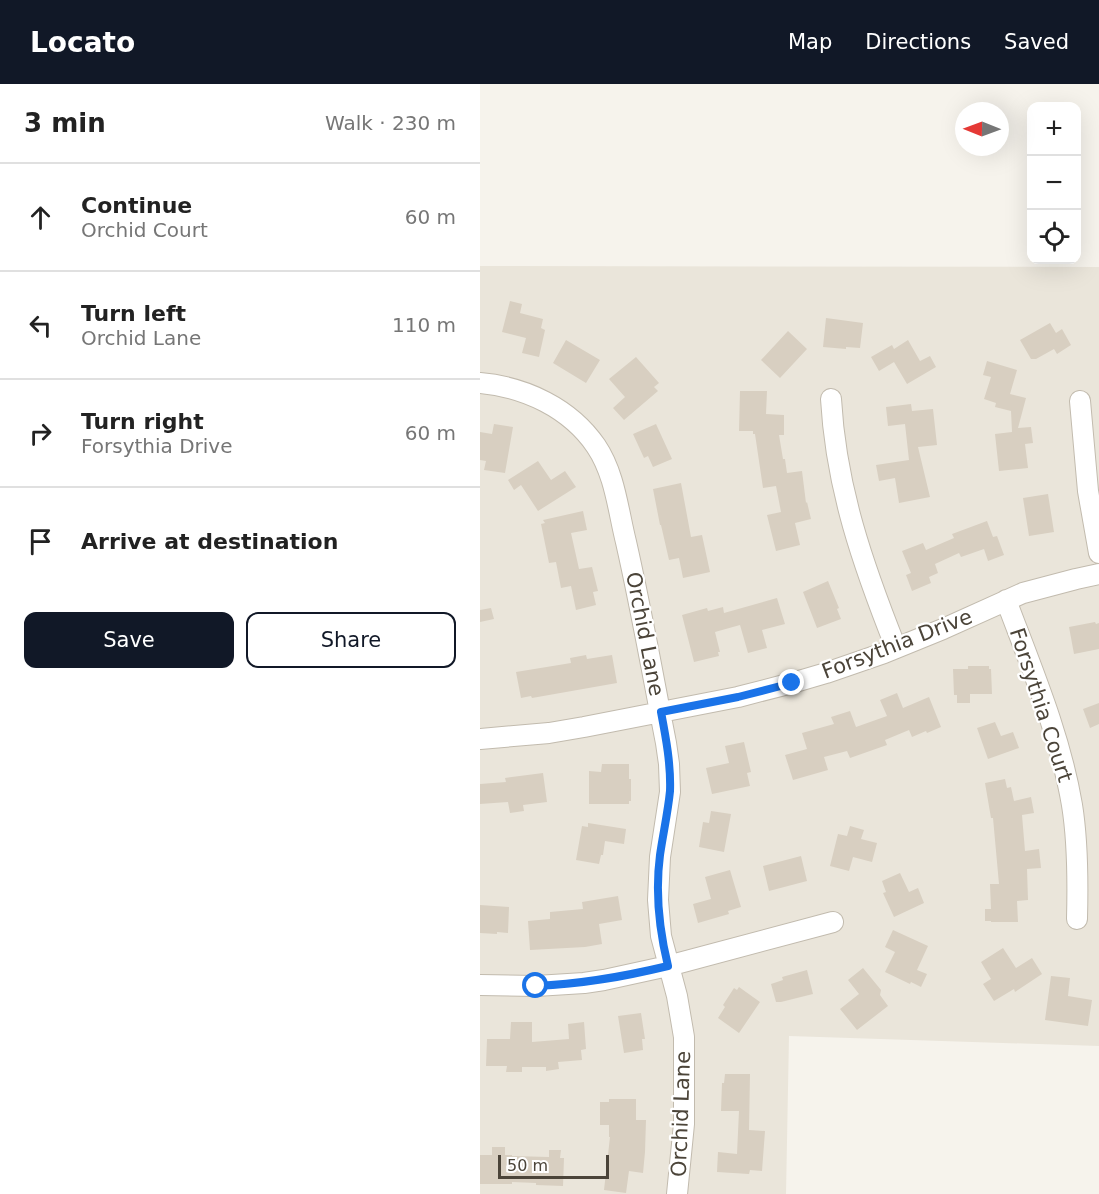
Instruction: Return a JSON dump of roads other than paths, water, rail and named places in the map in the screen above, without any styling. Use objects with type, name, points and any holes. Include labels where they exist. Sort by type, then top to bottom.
[{"type":"street","name":"Orchid Lane","points":[[480,383],[513,389],[546,402],[569,417],[598,449],[614,488],[640,606],[669,764],[670,792],[660,857],[657,900],[661,936],[680,1010],[684,1052],[684,1124],[677,1194]]},
{"type":"street","points":[[831,399],[838,461],[851,522],[873,588],[897,648]]},
{"type":"street","points":[[1080,401],[1087,480],[1099,553]]},
{"type":"street","name":"Forsythia Drive","points":[[480,739],[549,733],[738,697],[792,683],[897,648],[1006,600],[1043,587],[1099,574]]},
{"type":"street","name":"Forsythia Court","points":[[1006,600],[1048,711],[1060,750],[1077,851],[1077,919]]},
{"type":"street","points":[[480,985],[536,986],[584,983],[624,976],[833,922]]}]
